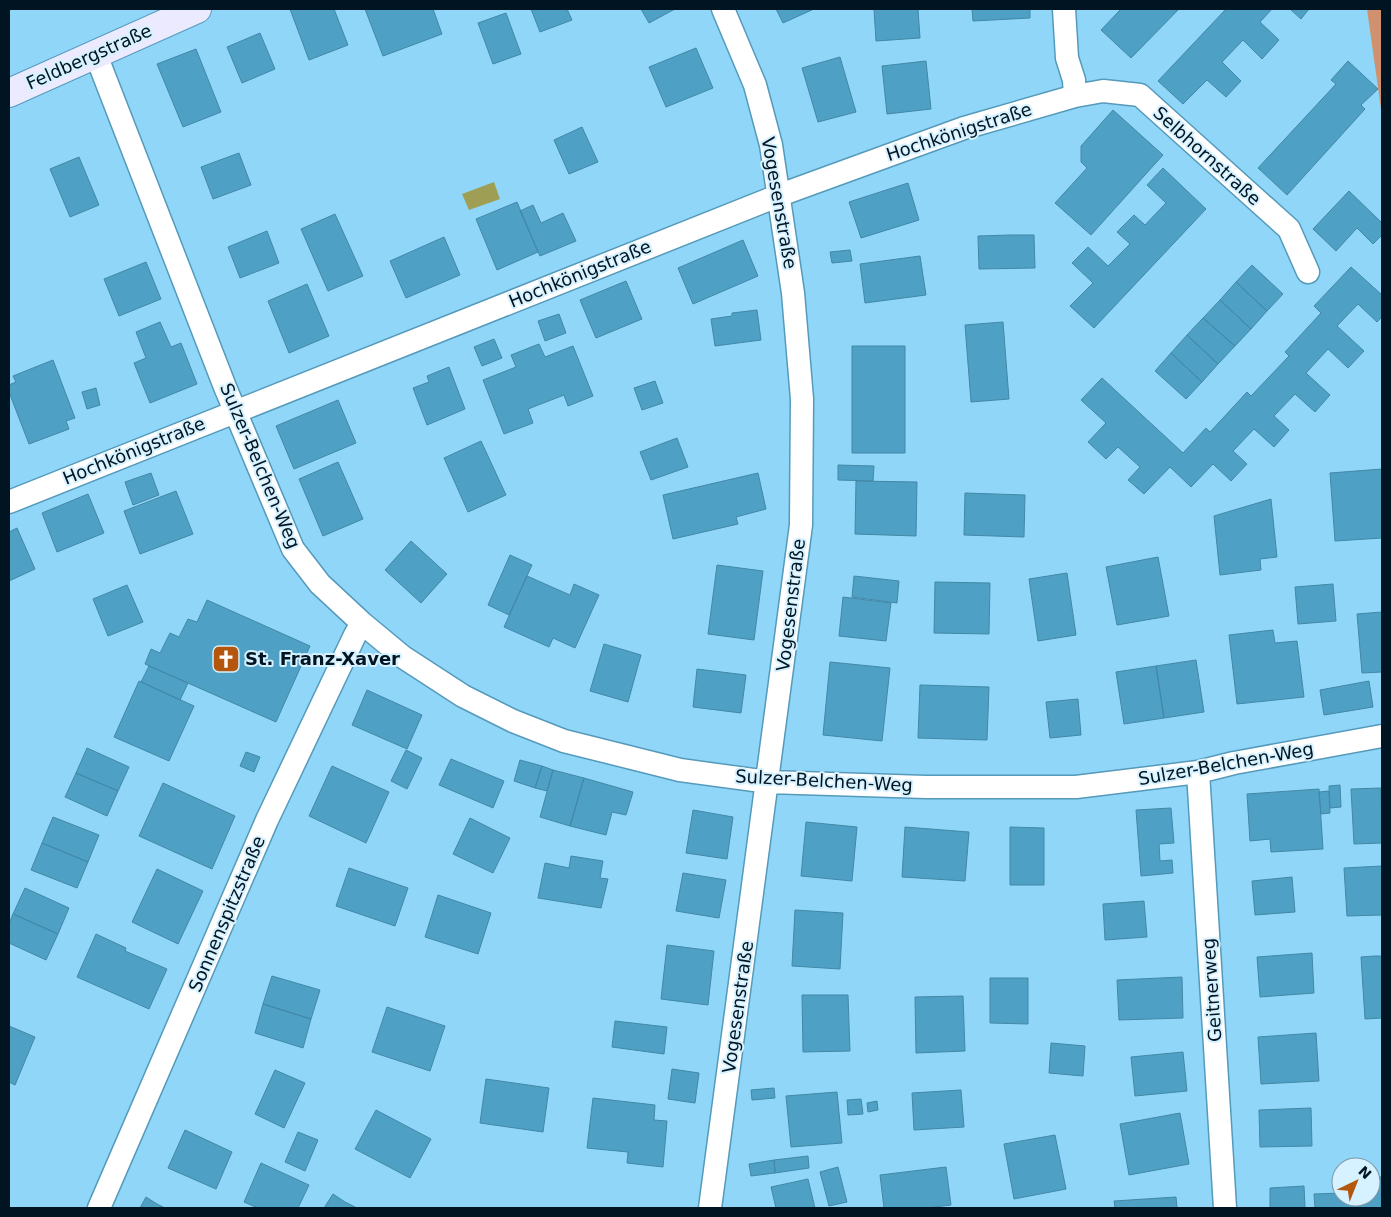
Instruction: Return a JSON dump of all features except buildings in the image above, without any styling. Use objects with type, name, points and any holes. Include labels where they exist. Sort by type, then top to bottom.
[{"type":"street","name":"Feldbergstraße","points":[[9,93],[197,9]]},
{"type":"street","name":"Vogesenstraße","points":[[710,1208],[801,525],[802,399],[794,293],[780,195],[771,145],[755,85],[722,9]]},
{"type":"street","points":[[1064,9],[1067,58],[1074,80],[1075,96]]},
{"type":"street","name":"Sulzer-Belchen-Weg","points":[[96,55],[235,411],[293,549],[320,584],[362,623],[403,657],[462,696],[521,724],[564,741],[621,757],[680,770],[768,782],[926,787],[1076,788],[1198,772],[1234,763],[1382,736]]},
{"type":"street","name":"Selbhornstraße","points":[[1075,96],[1103,91],[1140,95],[1289,229],[1308,272]]},
{"type":"street","name":"Hochkönigstraße","points":[[9,502],[780,195],[964,128],[1075,96]]},
{"type":"street","name":"Sonnenspitzstraße","points":[[99,1208],[267,820],[350,644],[362,623]]},
{"type":"street","name":"Geitnerweg","points":[[1198,772],[1225,1208]]},
{"type":"shaded area","points":[[1367,9],[1382,9],[1382,116]]},
{"type":"shaded area","points":[[494,182],[500,199],[469,210],[462,194]]},
{"type":"place","name":"St. Franz-Xaver","points":[[226,659]]}]
